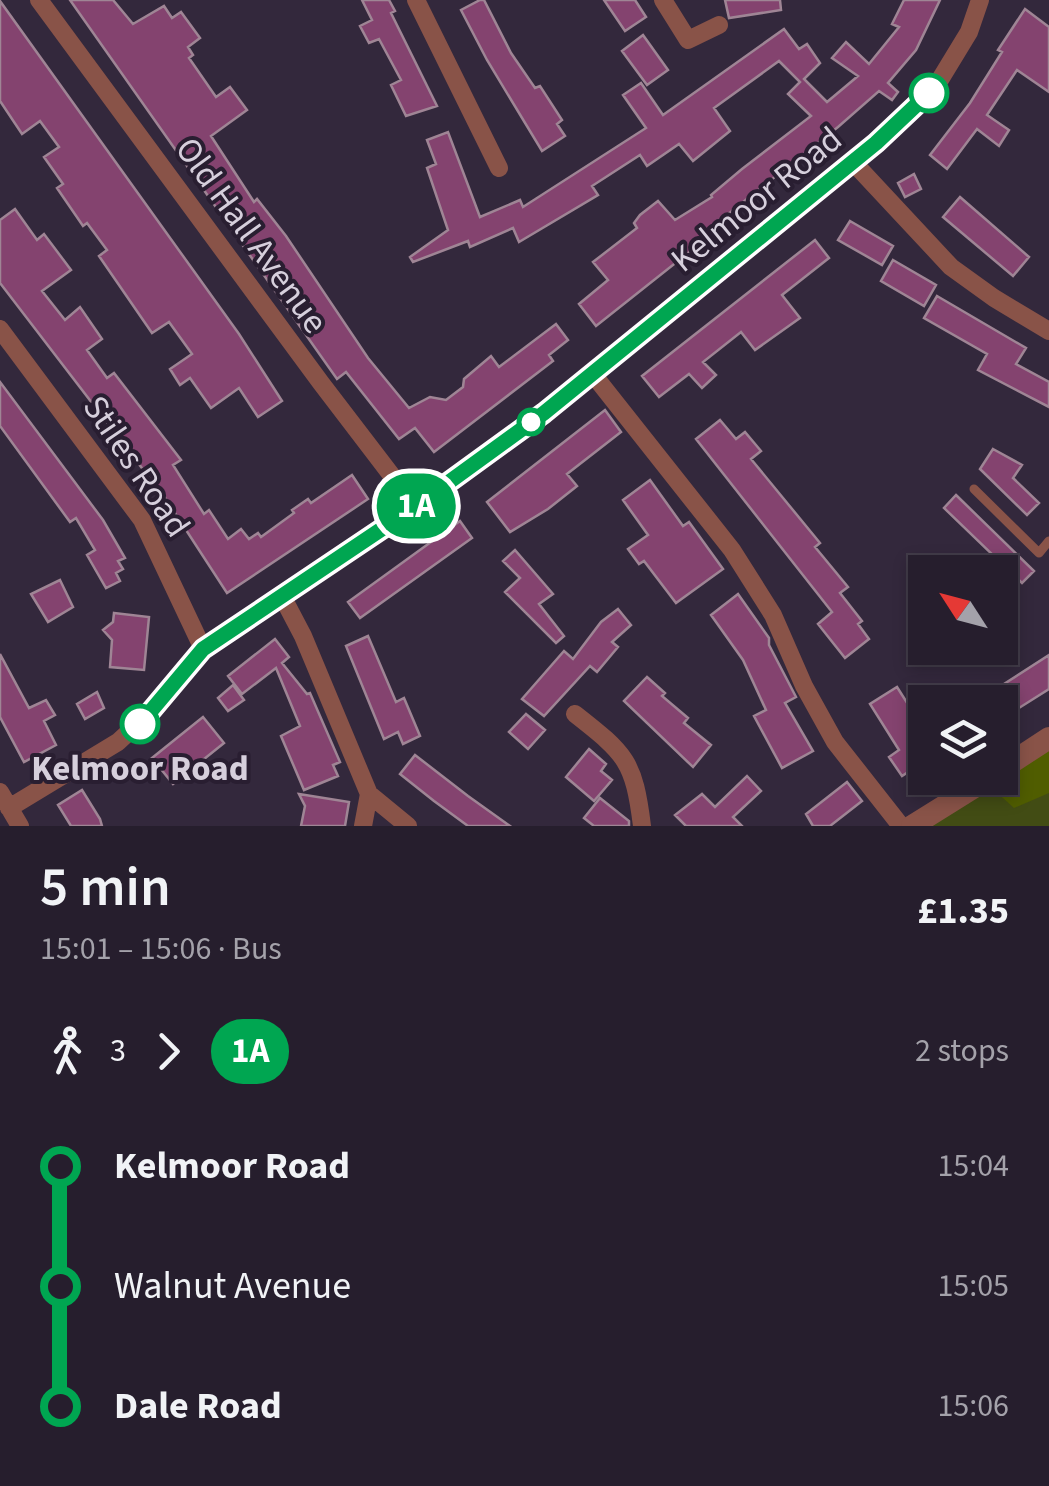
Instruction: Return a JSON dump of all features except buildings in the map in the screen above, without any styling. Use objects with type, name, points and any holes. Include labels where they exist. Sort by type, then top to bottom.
[{"type":"street","name":"Old Hall Avenue","points":[[38,0],[320,383],[416,506]]},
{"type":"street","points":[[416,0],[499,168]]},
{"type":"street","points":[[663,0],[688,40],[719,26]]},
{"type":"street","name":"Kelmoor Road","points":[[4,800],[129,733],[159,704],[203,649],[416,506],[544,413],[853,162],[900,122],[941,78],[969,32],[980,0]]},
{"type":"street","points":[[853,162],[951,267],[1049,331]]},
{"type":"street","name":"Stiles Road","points":[[0,329],[142,520],[203,649]]},
{"type":"street","points":[[592,373],[742,566],[778,624],[804,686],[835,742],[902,826]]},
{"type":"street","points":[[282,596],[304,636],[369,794],[408,826]]},
{"type":"street","points":[[576,714],[624,757],[638,789],[642,826]]},
{"type":"street","points":[[1018,758],[1049,738]]},
{"type":"street","points":[[363,826],[369,794]]},
{"type":"street","points":[[912,826],[962,795]]},
{"type":"street","points":[[4,800],[20,826]]},
{"type":"lane","points":[[974,489],[1039,554],[1049,541]]},
{"type":"green space","points":[[1049,749],[1049,826],[920,826],[972,795],[1018,795],[1018,768]]},
{"type":"green space","points":[[1049,749],[1049,793],[1014,808],[1000,795],[1018,795],[1018,766]]},
{"type":"bus line","name":"1A","points":[[140,724],[203,649],[416,506],[544,413],[876,143],[929,93]]},
{"type":"place","name":"Kelmoor Road","points":[[140,724]]}]
